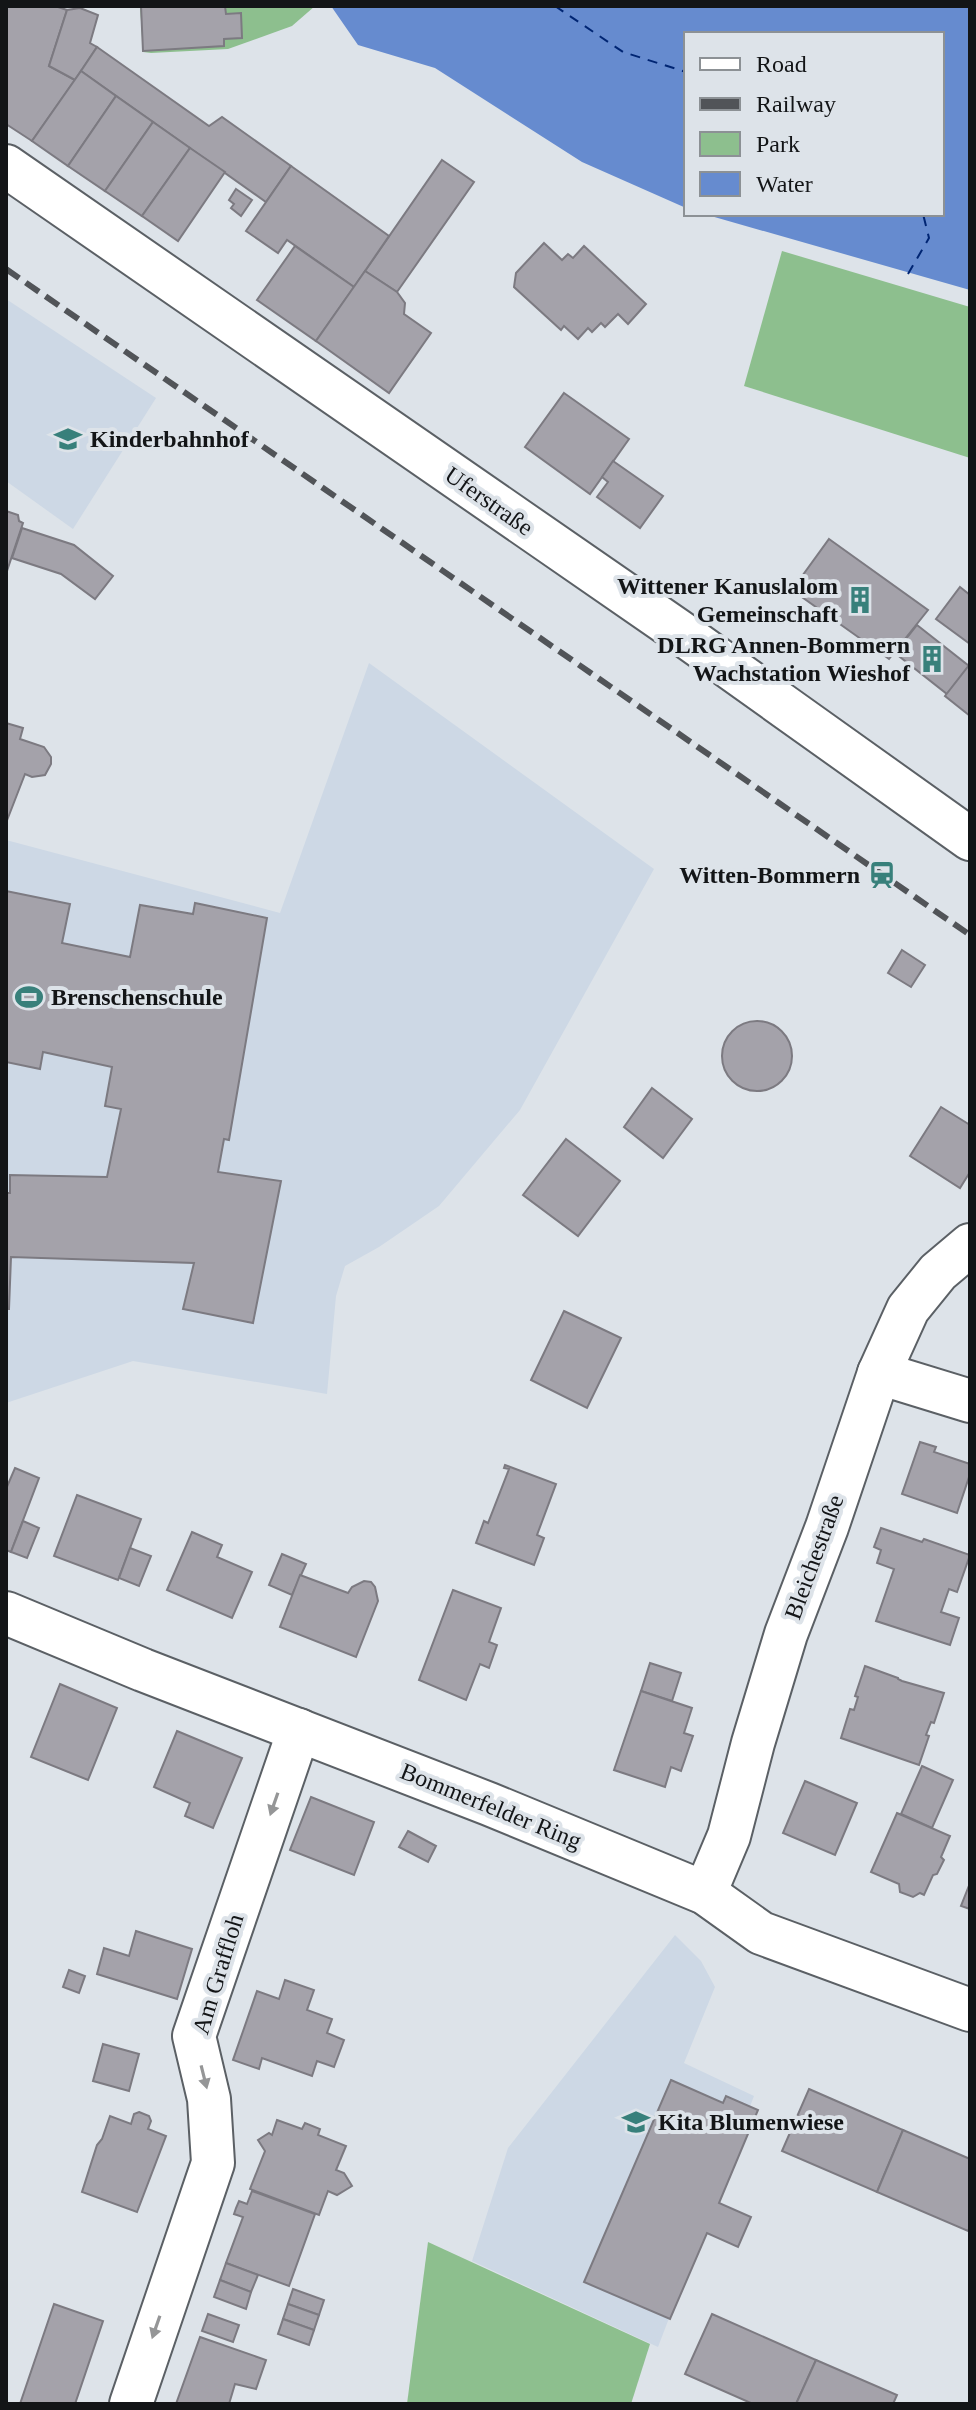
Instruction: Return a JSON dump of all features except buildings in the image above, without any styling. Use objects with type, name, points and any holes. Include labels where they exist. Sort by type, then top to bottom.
[{"type":"street","name":"Uferstraße","points":[[6,166],[677,630],[970,839]]},
{"type":"street","name":"Bleichestraße","points":[[705,1893],[729,1836],[786,1634],[827,1527],[879,1373],[908,1309],[938,1272],[970,1245]]},
{"type":"street","points":[[879,1373],[970,1401]]},
{"type":"street","name":"Bommerfelder Ring","points":[[6,1613],[76,1644],[489,1804],[705,1893],[761,1933],[970,2010]]},
{"type":"street","name":"Am Graffloh","points":[[131,2404],[213,2163],[209,2099],[194,2036],[299,1730]]},
{"type":"shaded area","name":"Kinderbahnhof","points":[[6,299],[156,398],[73,529],[6,481]]},
{"type":"shaded area","name":"Brenschenschule","points":[[369,663],[654,869],[520,1110],[439,1206],[345,1266],[336,1296],[327,1394],[133,1361],[6,1403],[6,840],[280,913]]},
{"type":"shaded area","name":"Kita Blumenwiese","points":[[675,1935],[701,1961],[715,1987],[684,2063],[754,2096],[658,2347],[472,2261],[508,2148]]},
{"type":"green space","points":[[140,6],[315,6],[292,26],[228,49],[151,53],[143,52]]},
{"type":"green space","points":[[782,251],[970,307],[970,458],[744,386]]},
{"type":"green space","points":[[428,2242],[650,2344],[631,2404],[407,2404]]},
{"type":"water","points":[[331,6],[970,6],[970,290],[711,216],[944,216],[944,32],[684,32],[684,207],[582,162],[435,68],[358,45]]},
{"type":"ferry route","points":[[555,6],[623,52],[684,71]]},
{"type":"ferry route","points":[[908,274],[929,238],[924,216]]},
{"type":"railway","points":[[6,269],[970,935]]},
{"type":"place","name":"Kinderbahnhof","points":[[68,439]]},
{"type":"place","name":"Wittener Kanuslalom Gemeinschaft","points":[[860,600]]},
{"type":"place","name":"DLRG Annen-Bommern Wachstation Wieshof","points":[[932,659]]},
{"type":"place","name":"Witten-Bommern","points":[[882,875]]},
{"type":"place","name":"Brenschenschule","points":[[29,997]]},
{"type":"place","name":"Kita Blumenwiese","points":[[636,2122]]}]
